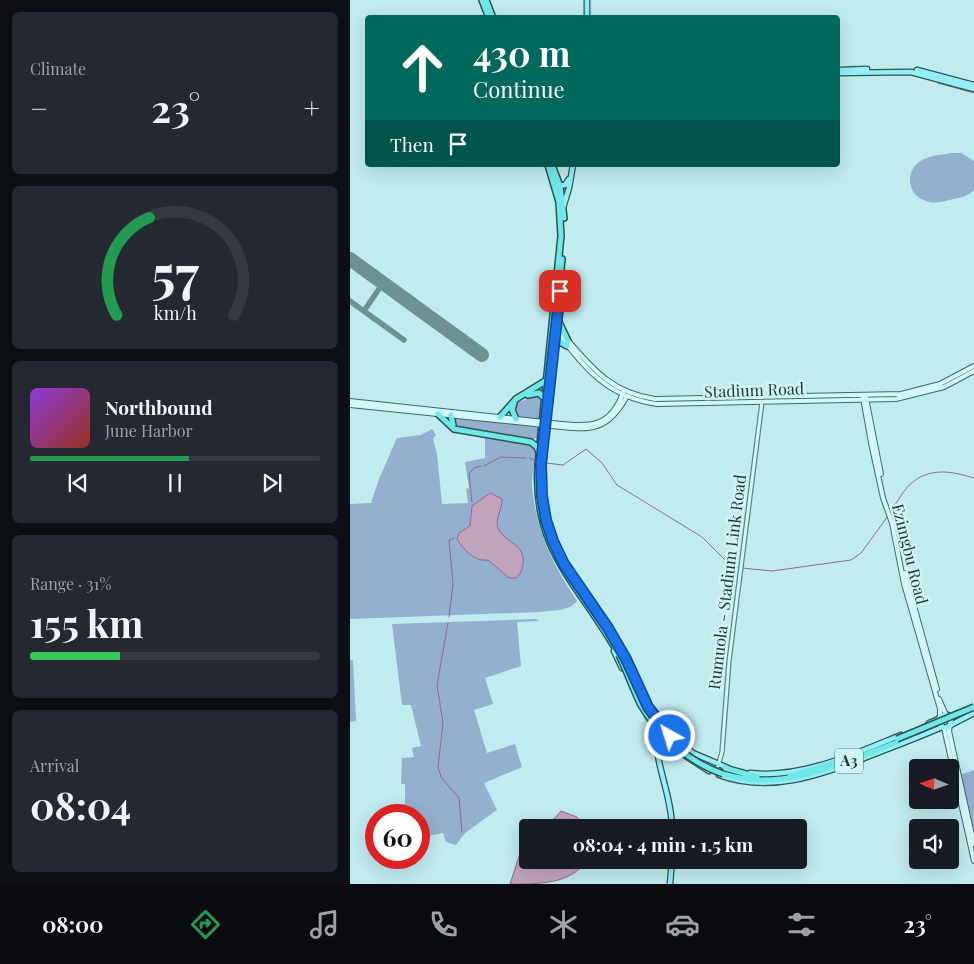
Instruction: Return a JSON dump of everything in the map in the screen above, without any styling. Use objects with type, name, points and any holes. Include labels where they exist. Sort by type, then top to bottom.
[{"type":"highway","points":[[482,0],[488,15]]},
{"type":"highway","points":[[486,0],[492,15]]},
{"type":"highway","name":"A3","points":[[549,167],[557,186],[561,236],[539,455],[539,500],[550,544],[562,570],[603,626]]},
{"type":"highway","name":"A3","points":[[552,167],[563,208],[564,235],[557,330],[541,464],[542,501],[558,553],[620,654],[644,704],[661,727],[691,754],[725,771],[748,780],[770,780],[814,773],[898,741],[974,708]]},
{"type":"highway","points":[[558,320],[568,343]]},
{"type":"highway","points":[[554,346],[560,342],[568,343]]},
{"type":"highway","points":[[500,417],[516,399],[547,379]]},
{"type":"highway","points":[[516,419],[512,407],[517,400],[537,393],[543,395],[544,401]]},
{"type":"highway","points":[[438,414],[454,429],[533,443],[539,455]]},
{"type":"highway","points":[[451,415],[450,420],[455,426],[528,439],[536,439],[542,430]]},
{"type":"highway","name":"A3","points":[[725,771],[757,777],[786,776],[808,772],[898,741]]},
{"type":"highway","points":[[748,782],[770,780]]},
{"type":"main road","points":[[585,15],[586,0]]},
{"type":"main road","points":[[840,71],[910,72],[974,87]]},
{"type":"main road","points":[[557,186],[568,184],[572,167]]},
{"type":"main road","points":[[563,208],[570,188],[572,167]]},
{"type":"main road","name":"Stadium Road","points":[[557,330],[591,368],[626,393],[665,405],[865,398],[902,394],[949,380],[974,366]]},
{"type":"main road","name":"Stadium Road","points":[[626,393],[672,400],[896,399],[948,385],[974,371]]},
{"type":"main road","points":[[350,403],[438,414],[582,426],[600,423],[614,412],[626,393]]},
{"type":"main road","name":"Ezimgbu Road","points":[[865,398],[888,509],[911,600],[920,624],[939,697],[946,715]]},
{"type":"main road","points":[[350,403],[500,417],[535,423]]},
{"type":"main road","name":"Ezimgbu Road","points":[[891,516],[904,584],[940,709],[939,718]]},
{"type":"main road","points":[[603,626],[621,650],[646,702],[670,734],[693,753],[725,771],[760,774],[801,770],[894,738],[946,715],[974,708]]},
{"type":"main road","points":[[603,626],[635,697],[652,726],[651,730],[657,737],[708,770],[748,782],[784,783],[814,776],[950,725],[974,708]]},
{"type":"main road","points":[[946,715],[951,720],[949,731],[974,844]]},
{"type":"main road","points":[[939,718],[943,727],[974,861]]},
{"type":"main road","points":[[652,726],[654,723],[660,722]]},
{"type":"main road","points":[[663,742],[669,740],[670,734]]},
{"type":"main road","points":[[657,737],[657,752],[671,805],[672,819]]},
{"type":"main road","points":[[663,742],[660,753],[672,798],[673,819]]},
{"type":"main road","points":[[660,753],[667,747],[675,749]]},
{"type":"main road","points":[[668,884],[669,869]]},
{"type":"street","name":"Rumuola - Stadium Link Road","points":[[718,766],[722,752],[730,661],[762,402]]},
{"type":"shaded area","points":[[961,153],[974,161],[974,190],[963,197],[934,203],[919,198],[911,187],[910,181],[913,168],[927,158]]},
{"type":"shaded area","points":[[536,395],[542,398],[540,420],[518,417],[515,409],[517,403]]},
{"type":"shaded area","points":[[454,417],[540,426],[537,437],[533,439],[457,426]]},
{"type":"shaded area","points":[[432,429],[436,435],[433,439],[437,454],[442,504],[468,503],[466,489],[469,488],[465,462],[485,458],[485,437],[530,445],[534,448],[532,486],[537,517],[553,560],[577,601],[573,605],[560,610],[539,612],[350,619],[350,504],[371,503],[397,438],[421,435]]},
{"type":"shaded area","points":[[490,493],[502,499],[497,523],[499,530],[502,535],[518,548],[523,557],[522,570],[516,578],[509,578],[488,560],[474,557],[462,547],[457,539],[459,533],[470,526],[472,506]]},
{"type":"shaded area","points":[[536,619],[539,621],[517,622],[521,666],[485,678],[493,704],[474,710],[487,753],[515,744],[522,767],[484,783],[497,810],[465,833],[456,845],[446,842],[443,833],[430,836],[430,804],[405,804],[405,784],[401,784],[402,758],[414,757],[412,748],[421,746],[411,705],[402,705],[392,624]]},
{"type":"shaded area","points":[[350,660],[353,660],[356,721],[350,722]]},
{"type":"shaded area","points":[[974,770],[974,843],[960,775]]},
{"type":"shaded area","points":[[561,811],[579,819],[554,819]]},
{"type":"shaded area","points":[[519,856],[519,869],[579,869],[573,874],[554,881],[533,884],[510,884]]},
{"type":"waterway","points":[[938,83],[974,93]]},
{"type":"waterway","points":[[546,463],[563,465],[586,449],[602,463],[617,485],[702,537],[732,567],[772,571],[851,560],[861,553],[888,516]]},
{"type":"waterway","points":[[484,466],[501,457],[526,458]]},
{"type":"waterway","points":[[529,458],[534,460]]},
{"type":"waterway","points":[[472,502],[469,474],[474,468],[481,466]]},
{"type":"waterway","points":[[890,512],[907,488],[921,477],[936,472],[944,472],[974,478]]},
{"type":"waterway","points":[[449,617],[453,584],[449,540],[454,538]]},
{"type":"waterway","points":[[448,623],[437,685],[443,723],[438,767],[441,777],[459,798],[462,832]]},
{"type":"taxiway","points":[[364,311],[383,283]]},
{"type":"taxiway","points":[[350,301],[404,340]]},
{"type":"runway","points":[[350,259],[482,355]]},
{"type":"route","points":[[560,291],[541,464],[542,496],[546,520],[564,564],[608,628],[626,659],[648,707],[669,732],[670,736]]}]
